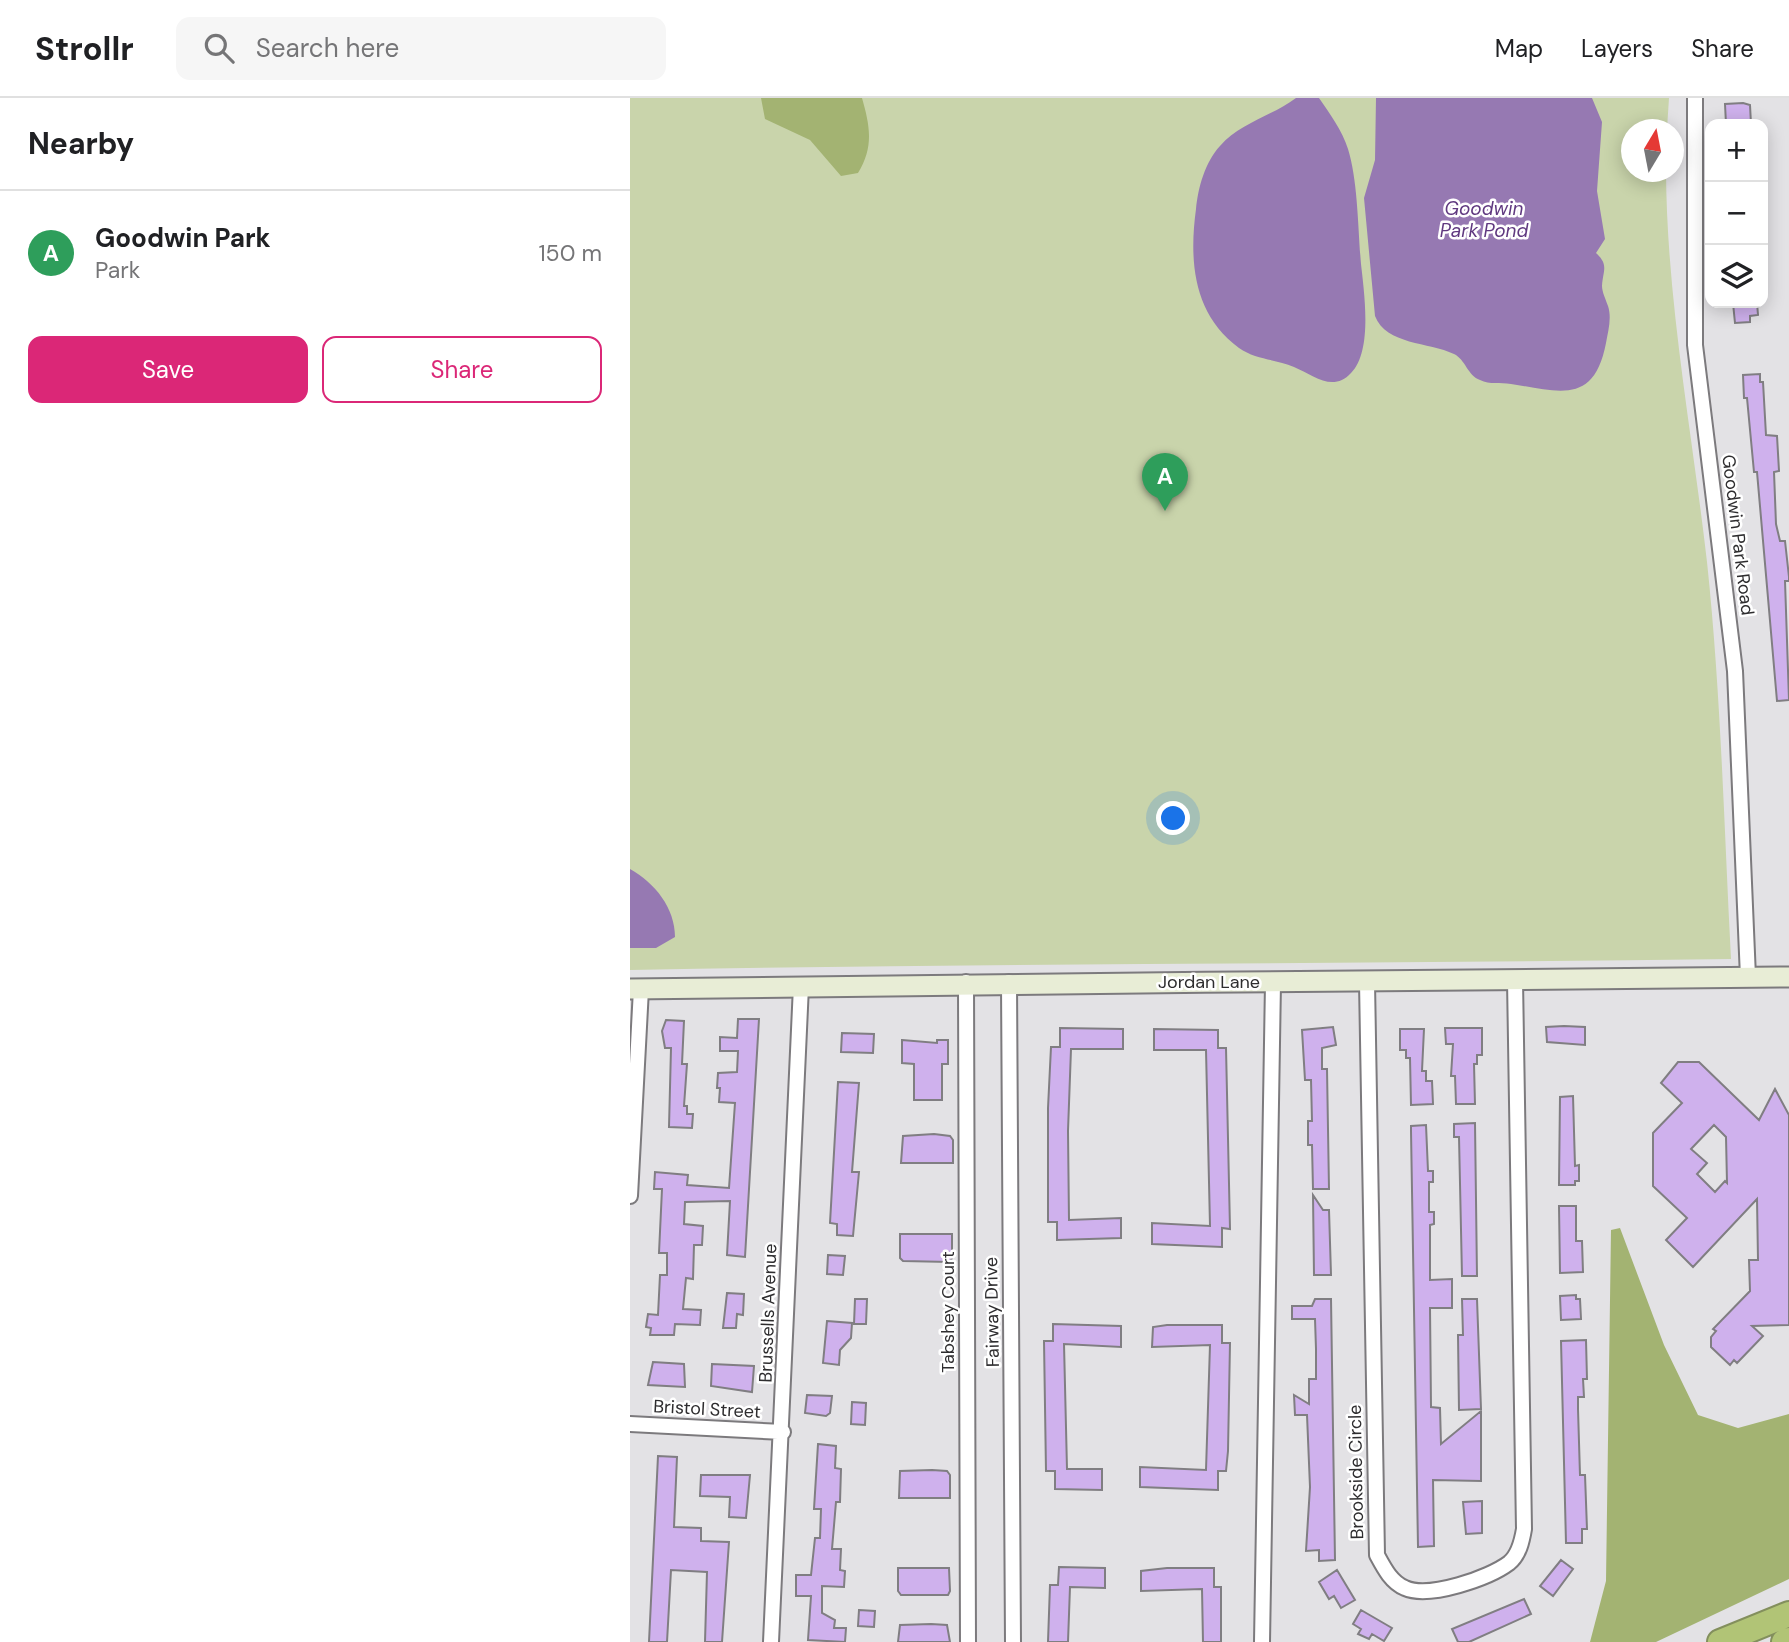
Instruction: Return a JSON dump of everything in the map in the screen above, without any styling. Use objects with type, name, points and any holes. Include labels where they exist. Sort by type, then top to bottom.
[{"type":"highway","points":[[1720,1642],[1789,1614]]},
{"type":"highway","points":[[1784,1642],[1789,1640]]},
{"type":"main road","name":"Jordan Lane","points":[[635,989],[965,982],[1273,983],[1789,977]]},
{"type":"street","name":"Goodwin Park Road","points":[[1695,98],[1695,345],[1735,671],[1748,977]]},
{"type":"street","name":"Brookside Circle","points":[[1367,982],[1377,1556],[1390,1577],[1406,1589],[1433,1590],[1459,1585],[1510,1563],[1521,1547],[1524,1529],[1515,980]]},
{"type":"street","name":"Tabshey Court","points":[[965,982],[968,1642]]},
{"type":"street","name":"Fairway Drive","points":[[1009,982],[1013,1642]]},
{"type":"street","points":[[1262,1642],[1273,983]]},
{"type":"street","name":"Brussells Avenue","points":[[771,1642],[783,1432],[801,986]]},
{"type":"street","points":[[630,1196],[635,989]]},
{"type":"street","name":"Bristol Street","points":[[630,1424],[783,1432]]},
{"type":"green space","points":[[630,98],[1669,98],[1668,119],[1621,119],[1621,182],[1666,182],[1675,318],[1712,611],[1731,959],[630,970]]},
{"type":"green space","points":[[761,98],[862,98],[869,136],[866,154],[858,173],[841,176],[810,140],[765,119]]},
{"type":"green space","points":[[1620,1228],[1664,1345],[1698,1415],[1738,1428],[1789,1414],[1789,1579],[1656,1642],[1590,1642],[1606,1581],[1611,1230]]},
{"type":"water","points":[[1296,98],[1319,98],[1342,135],[1354,176],[1365,305],[1365,336],[1358,363],[1351,373],[1337,382],[1323,380],[1239,348],[1212,319],[1203,303],[1194,267],[1197,201],[1210,160],[1220,146],[1237,131]]},
{"type":"water","name":"Goodwin Park Pond","points":[[1376,98],[1592,98],[1602,122],[1597,191],[1605,239],[1596,253],[1604,264],[1602,288],[1610,320],[1600,363],[1593,377],[1583,386],[1559,391],[1484,382],[1472,375],[1454,354],[1398,338],[1381,325],[1375,316],[1364,198],[1375,160]]},
{"type":"water","points":[[630,869],[648,881],[662,897],[671,916],[675,937],[656,948],[630,948]]},
{"type":"building","points":[[1725,104],[1750,105],[1751,119],[1726,119]]},
{"type":"building","points":[[1734,308],[1757,308],[1758,315],[1750,316],[1750,322],[1735,323]]},
{"type":"building","points":[[1760,374],[1760,382],[1763,382],[1766,435],[1777,436],[1779,471],[1774,472],[1776,524],[1780,541],[1785,541],[1789,577],[1789,581],[1785,581],[1789,700],[1777,701],[1757,472],[1754,472],[1747,398],[1744,398],[1743,375]]},
{"type":"building","points":[[738,1019],[759,1019],[745,1257],[727,1255],[730,1201],[685,1202],[684,1224],[703,1226],[702,1245],[694,1245],[693,1279],[686,1278],[683,1309],[701,1310],[700,1325],[675,1324],[674,1335],[650,1335],[651,1328],[646,1327],[648,1314],[658,1315],[660,1275],[667,1275],[667,1253],[659,1253],[662,1189],[654,1189],[655,1172],[688,1175],[687,1185],[729,1188],[735,1103],[719,1102],[720,1088],[717,1088],[718,1073],[737,1072],[738,1051],[720,1051],[720,1037],[737,1038]]},
{"type":"building","points":[[666,1020],[684,1021],[682,1064],[687,1064],[684,1106],[687,1106],[687,1114],[693,1114],[692,1128],[669,1127],[671,1048],[665,1048],[662,1031]]},
{"type":"building","points":[[1333,1027],[1336,1045],[1322,1048],[1322,1069],[1327,1069],[1329,1189],[1313,1189],[1312,1145],[1308,1145],[1308,1121],[1312,1121],[1311,1080],[1305,1080],[1302,1030]]},
{"type":"building","points":[[1546,1027],[1585,1027],[1585,1045],[1547,1042]]},
{"type":"building","points":[[1060,1028],[1123,1029],[1123,1049],[1071,1049],[1068,1131],[1069,1220],[1121,1218],[1121,1238],[1057,1240],[1057,1222],[1048,1222],[1051,1047],[1060,1047]]},
{"type":"building","points":[[1445,1028],[1482,1028],[1482,1055],[1477,1055],[1477,1064],[1474,1064],[1475,1104],[1456,1104],[1455,1076],[1451,1076],[1453,1044],[1446,1044]]},
{"type":"building","points":[[1154,1029],[1218,1030],[1218,1048],[1226,1048],[1230,1229],[1222,1228],[1222,1247],[1152,1244],[1152,1223],[1210,1226],[1206,1050],[1154,1050]]},
{"type":"building","points":[[1400,1029],[1424,1029],[1422,1071],[1426,1071],[1426,1081],[1432,1081],[1433,1104],[1411,1105],[1410,1058],[1406,1058],[1406,1050],[1400,1050]]},
{"type":"building","points":[[842,1033],[874,1034],[873,1053],[841,1052]]},
{"type":"building","points":[[902,1040],[937,1043],[937,1040],[948,1040],[948,1064],[942,1064],[942,1100],[914,1100],[914,1064],[902,1063]]},
{"type":"building","points":[[1678,1062],[1699,1062],[1759,1120],[1775,1089],[1789,1115],[1789,1325],[1752,1326],[1763,1336],[1737,1363],[1734,1360],[1730,1365],[1711,1347],[1711,1337],[1716,1331],[1713,1329],[1750,1291],[1749,1260],[1758,1260],[1757,1199],[1693,1267],[1666,1240],[1687,1218],[1653,1186],[1653,1133],[1682,1103],[1661,1083]],"holes":[[[1714,1125],[1726,1137],[1727,1183],[1725,1181],[1715,1192],[1697,1174],[1707,1163],[1691,1149]]]},
{"type":"building","points":[[838,1082],[859,1083],[852,1172],[859,1172],[853,1236],[837,1235],[837,1224],[830,1223]]},
{"type":"building","points":[[1573,1096],[1575,1166],[1579,1165],[1579,1181],[1575,1181],[1575,1185],[1559,1185],[1560,1097]]},
{"type":"building","points":[[1475,1123],[1477,1276],[1462,1276],[1459,1137],[1454,1137],[1454,1124]]},
{"type":"building","points":[[1426,1125],[1428,1171],[1433,1171],[1433,1182],[1429,1182],[1429,1212],[1434,1212],[1434,1224],[1430,1225],[1430,1280],[1452,1279],[1452,1308],[1430,1308],[1431,1407],[1440,1408],[1441,1444],[1481,1411],[1481,1481],[1433,1480],[1434,1546],[1418,1547],[1411,1126]]},
{"type":"building","points":[[903,1136],[950,1136],[953,1140],[953,1163],[901,1163]]},
{"type":"building","points":[[1313,1195],[1323,1210],[1329,1210],[1331,1275],[1314,1275]]},
{"type":"building","points":[[1559,1206],[1576,1206],[1576,1241],[1582,1241],[1583,1272],[1560,1273]]},
{"type":"building","points":[[900,1234],[952,1234],[950,1262],[903,1261],[900,1258]]},
{"type":"building","points":[[828,1255],[845,1256],[843,1275],[827,1274]]},
{"type":"building","points":[[727,1293],[744,1294],[743,1315],[737,1314],[736,1328],[723,1328]]},
{"type":"building","points":[[1576,1295],[1576,1299],[1580,1299],[1581,1319],[1561,1320],[1560,1296]]},
{"type":"building","points":[[855,1299],[867,1299],[866,1324],[854,1324]]},
{"type":"building","points":[[1315,1299],[1331,1299],[1335,1560],[1319,1561],[1319,1550],[1306,1551],[1310,1487],[1307,1415],[1295,1415],[1294,1395],[1309,1404],[1309,1379],[1316,1379],[1315,1319],[1292,1319],[1292,1306],[1312,1306]]},
{"type":"building","points":[[1462,1299],[1477,1299],[1481,1409],[1459,1410],[1458,1335],[1463,1335]]},
{"type":"building","points":[[827,1321],[852,1323],[851,1338],[840,1350],[839,1365],[823,1363]]},
{"type":"building","points":[[1053,1324],[1121,1326],[1121,1347],[1064,1344],[1067,1469],[1102,1469],[1102,1490],[1055,1489],[1055,1471],[1046,1471],[1044,1341],[1053,1341]]},
{"type":"building","points":[[1222,1325],[1222,1343],[1230,1343],[1228,1451],[1226,1471],[1218,1471],[1218,1490],[1140,1487],[1140,1467],[1206,1470],[1210,1345],[1152,1347],[1153,1327]]},
{"type":"building","points":[[1586,1340],[1587,1379],[1583,1379],[1584,1397],[1578,1397],[1578,1409],[1580,1475],[1585,1475],[1587,1529],[1582,1529],[1582,1543],[1566,1543],[1561,1341]]},
{"type":"building","points":[[653,1362],[684,1364],[685,1387],[648,1385]]},
{"type":"building","points":[[712,1364],[754,1366],[752,1392],[711,1386]]},
{"type":"building","points":[[807,1395],[832,1396],[830,1413],[826,1416],[805,1413]]},
{"type":"building","points":[[852,1402],[866,1403],[865,1425],[851,1424]]},
{"type":"building","points":[[818,1444],[836,1446],[835,1468],[841,1469],[840,1502],[836,1502],[832,1549],[841,1549],[840,1570],[845,1571],[844,1587],[822,1586],[822,1613],[835,1620],[834,1628],[846,1628],[845,1642],[808,1640],[811,1596],[796,1596],[796,1575],[811,1575],[815,1538],[820,1538],[821,1509],[814,1509]]},
{"type":"building","points":[[658,1456],[677,1457],[674,1527],[701,1528],[701,1541],[729,1542],[722,1642],[705,1642],[707,1572],[671,1570],[667,1642],[649,1642]]},
{"type":"building","points":[[900,1471],[947,1471],[950,1475],[950,1498],[899,1498]]},
{"type":"building","points":[[701,1475],[750,1475],[746,1518],[729,1517],[730,1497],[700,1496]]},
{"type":"building","points":[[1482,1501],[1482,1533],[1466,1534],[1463,1502]]},
{"type":"building","points":[[1561,1560],[1573,1569],[1553,1596],[1540,1586]]},
{"type":"building","points":[[1059,1567],[1105,1568],[1105,1588],[1070,1587],[1068,1642],[1048,1642],[1050,1585],[1058,1585]]},
{"type":"building","points":[[898,1568],[949,1568],[950,1591],[948,1595],[901,1595],[898,1591]]},
{"type":"building","points":[[1214,1568],[1214,1587],[1221,1587],[1221,1642],[1203,1642],[1202,1589],[1141,1591],[1141,1571]]},
{"type":"building","points":[[1337,1570],[1355,1600],[1341,1608],[1334,1596],[1329,1599],[1319,1582]]},
{"type":"building","points":[[1524,1599],[1531,1614],[1469,1642],[1458,1642],[1452,1629]]},
{"type":"building","points":[[859,1610],[875,1611],[874,1627],[858,1626]]},
{"type":"building","points":[[1361,1610],[1392,1628],[1384,1641],[1372,1634],[1369,1639],[1358,1634],[1361,1629],[1353,1624]]},
{"type":"building","points":[[900,1625],[947,1625],[950,1642],[898,1642]]},
{"type":"place","name":"Goodwin Park","points":[[1165,511]]}]
